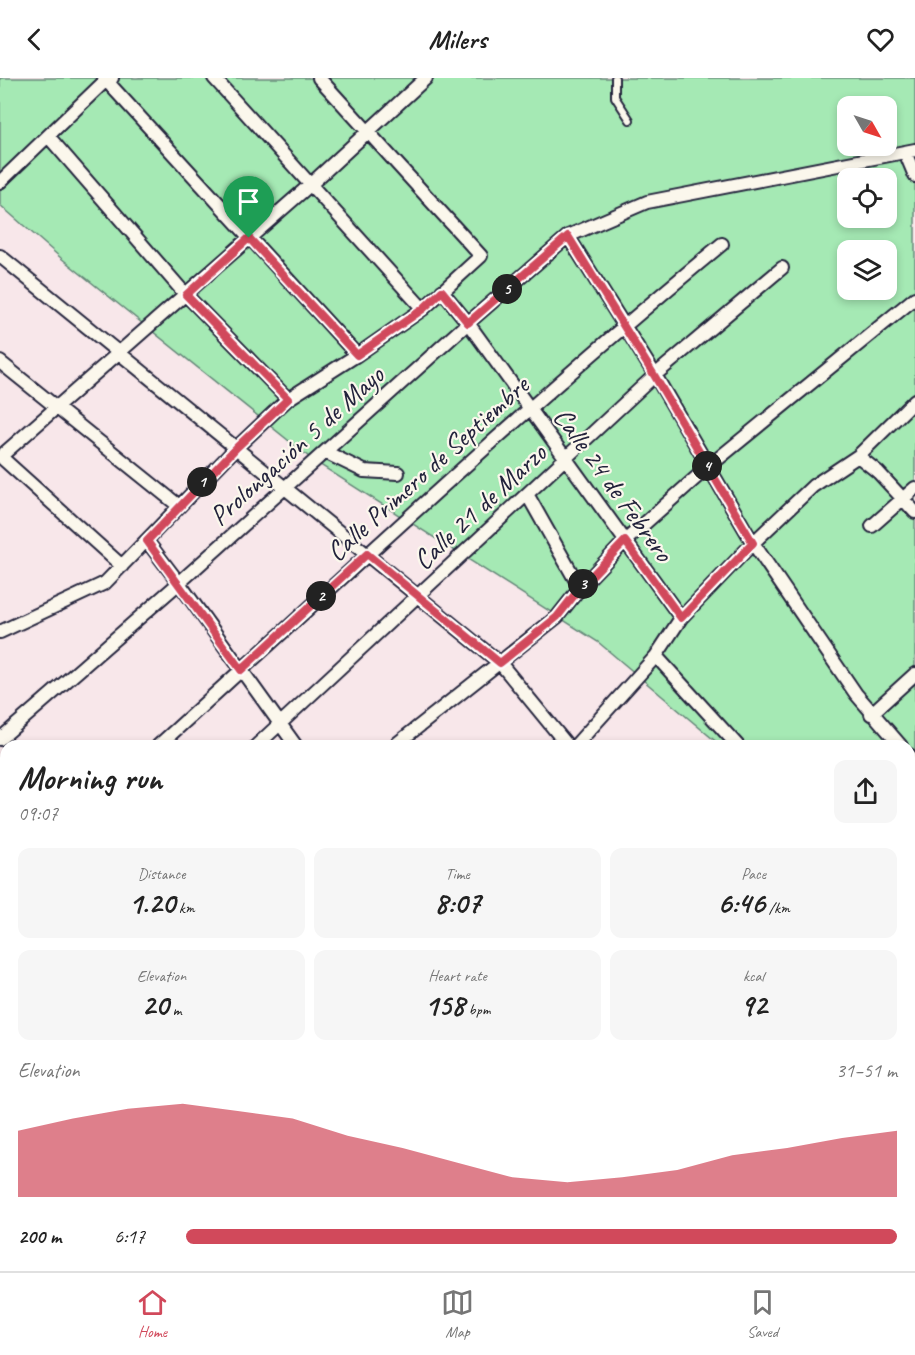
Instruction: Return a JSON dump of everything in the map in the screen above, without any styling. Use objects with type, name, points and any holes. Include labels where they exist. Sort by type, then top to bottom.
[{"type":"street","points":[[214,78],[423,309]]},
{"type":"street","points":[[0,632],[105,583],[237,447],[288,399],[423,309],[481,256],[319,78]]},
{"type":"street","points":[[122,566],[0,457],[311,184],[426,78]]},
{"type":"street","points":[[0,182],[107,79],[357,355]]},
{"type":"street","points":[[48,136],[186,295],[288,399]]},
{"type":"street","points":[[910,151],[915,176]]},
{"type":"street","name":"Prolongación 5 de Mayo","points":[[1,737],[179,583],[568,236],[647,202],[910,151]]},
{"type":"street","points":[[568,236],[654,375],[753,543],[871,714],[895,740]]},
{"type":"street","name":"Calle Primero de Septiembre","points":[[165,740],[529,407],[622,326],[722,244]]},
{"type":"street","points":[[0,256],[500,663],[563,740]]},
{"type":"street","name":"Calle 21 de Marzo","points":[[263,740],[654,375],[782,268]]},
{"type":"street","name":"Calle 24 de Febrero","points":[[442,291],[468,323],[681,618]]},
{"type":"street","points":[[402,740],[557,617],[580,588],[625,541],[708,467],[915,298]]},
{"type":"street","points":[[0,362],[179,506]]},
{"type":"street","points":[[580,740],[656,656],[681,618],[753,543],[813,486],[858,456],[915,400]]},
{"type":"street","points":[[325,452],[364,471],[398,473]]},
{"type":"street","points":[[858,456],[878,472],[915,512]]},
{"type":"street","points":[[872,526],[915,489]]},
{"type":"street","points":[[527,494],[580,588]]},
{"type":"street","points":[[147,541],[292,740]]},
{"type":"street","points":[[656,656],[733,740]]},
{"type":"street","points":[[871,714],[915,674]]},
{"type":"lane","points":[[615,78],[615,97],[630,120]]},
{"type":"green space","points":[[0,78],[915,78],[915,740],[714,740],[598,642],[314,461],[61,258],[0,205]]},
{"type":"route","points":[[568,236],[654,375],[753,543],[681,618],[625,541],[580,588],[557,617],[500,663],[367,554],[241,670],[147,541],[237,447],[288,399],[186,295],[249,238],[357,355],[423,309],[442,291],[468,323],[568,236]]}]
